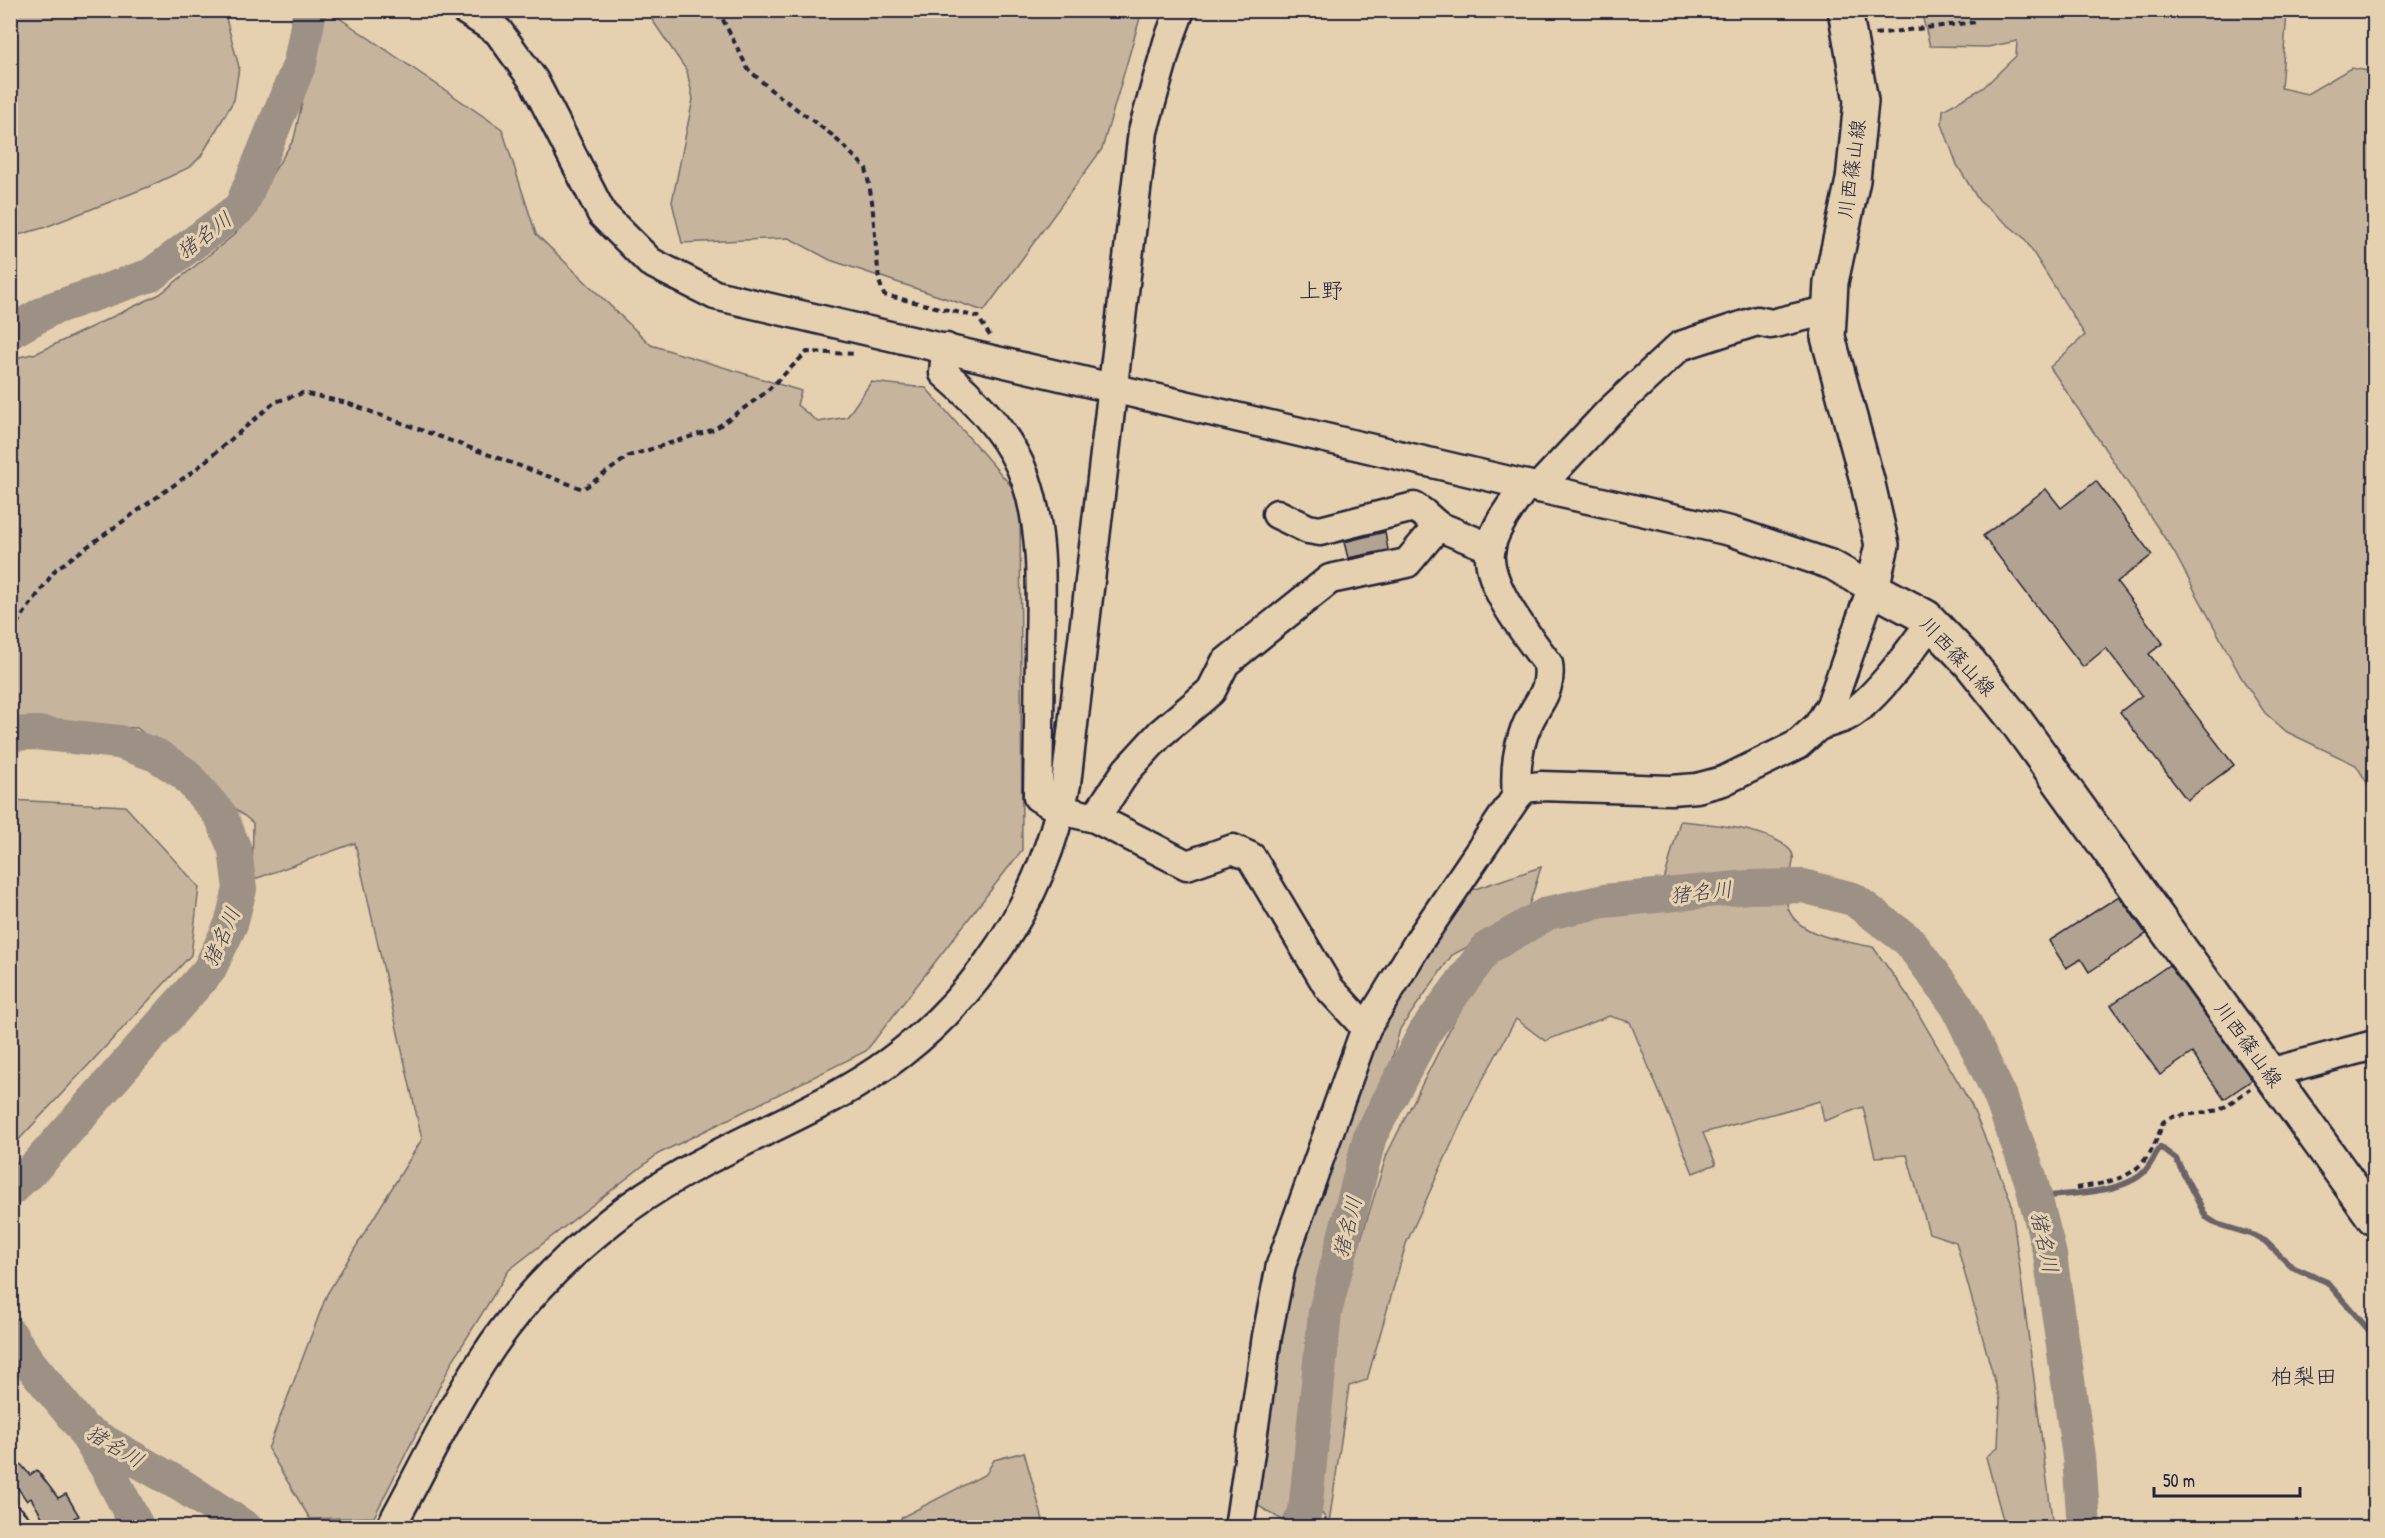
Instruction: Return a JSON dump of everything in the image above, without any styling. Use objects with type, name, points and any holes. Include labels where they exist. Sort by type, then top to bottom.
[{"type":"main road","name":"川西篠山線","points":[[1847,24],[1861,101],[1853,180],[1831,282],[1828,337],[1867,480],[1882,545],[1872,588],[1926,617],[1970,663],[2016,721],[2374,1218]]},
{"type":"street","points":[[465,10],[498,30],[534,81],[602,214],[650,262],[715,295],[1532,487],[1730,531],[1832,565],[1872,588],[1832,705],[1818,726],[1797,745],[1723,781],[1697,788],[1671,790],[1541,786],[1525,788],[1517,796],[1422,938],[1366,1028],[1281,1265],[1267,1336],[1239,1527]]},
{"type":"street","points":[[390,1527],[477,1369],[505,1328],[533,1294],[570,1256],[612,1220],[664,1184],[723,1149],[835,1096],[886,1065],[930,1030],[960,1000],[992,959],[1015,923],[1037,880],[1060,810],[1066,783],[1143,131],[1168,42],[1180,10]]},
{"type":"street","points":[[1517,796],[1516,777],[1519,751],[1527,725],[1548,688],[1550,676],[1548,664],[1500,594],[1492,567],[1491,548],[1501,522],[1532,487],[1680,346],[1757,321],[1771,324],[1830,310]]},
{"type":"street","points":[[946,348],[944,373],[975,400],[1006,439],[1025,478],[1037,520],[1041,590],[1038,797],[1060,810],[1095,818],[1186,865],[1233,849],[1251,857],[1329,988],[1366,1028]]},
{"type":"street","points":[[1277,513],[1308,529],[1320,531],[1414,507],[1438,526],[1491,548]]},
{"type":"street","points":[[1095,818],[1127,771],[1161,733],[1211,691],[1225,663],[1330,579],[1407,563],[1438,526]]},
{"type":"street","points":[[1818,726],[1847,716],[1865,702],[1902,662],[1931,622]]},
{"type":"street","points":[[2269,1073],[2374,1046]]},
{"type":"street","points":[[10,1519],[18,1527]]},
{"type":"path","points":[[718,10],[748,69],[771,90],[832,135],[866,168],[872,201],[879,281],[884,295],[978,317],[989,334],[996,360]]},
{"type":"path","points":[[1847,24],[1976,22]]},
{"type":"path","points":[[10,633],[56,569],[195,471],[275,402],[303,393],[347,403],[583,489],[629,456],[715,429],[765,393],[807,352],[864,356]]},
{"type":"path","points":[[2076,1188],[2126,1178],[2146,1159],[2155,1145],[2163,1122],[2172,1117],[2220,1110],[2269,1073]]},
{"type":"shaded area","points":[[11,10],[224,11],[239,67],[234,100],[201,156],[190,167],[148,187],[43,228],[11,237]]},
{"type":"shaded area","points":[[322,11],[329,11],[502,129],[536,234],[651,345],[801,391],[797,405],[818,422],[847,417],[871,382],[926,388],[1020,496],[1022,850],[866,1051],[658,1154],[509,1270],[453,1360],[374,1517],[310,1519],[268,1449],[327,1294],[422,1139],[355,843],[252,880],[253,823],[137,728],[11,724],[10,359],[37,353],[160,294],[235,234],[294,139]]},
{"type":"shaded area","points":[[646,11],[1142,11],[1102,149],[984,311],[830,260],[789,238],[682,243],[672,202],[693,99],[687,71]]},
{"type":"shaded area","points":[[1921,11],[2284,11],[2287,13],[2281,88],[2307,94],[2351,68],[2374,72],[2374,794],[2356,765],[2287,732],[2265,713],[2241,677],[2174,552],[2050,367],[2085,335],[2024,238],[1979,201],[1957,165],[1942,124],[1943,110],[1983,88],[2016,56],[2017,41],[1988,47],[1930,46]]},
{"type":"shaded area","points":[[10,800],[125,806],[199,887],[191,955],[11,1148]]},
{"type":"shaded area","points":[[1680,821],[1754,832],[1781,843],[1790,850],[1793,861],[1787,904],[1791,915],[1799,924],[1822,936],[1873,947],[1908,996],[1971,1104],[2011,1201],[2053,1527],[2005,1527],[1986,1457],[1998,1447],[2000,1400],[1956,1242],[1929,1233],[1907,1155],[1875,1157],[1863,1107],[1824,1121],[1820,1101],[1703,1133],[1716,1164],[1693,1173],[1630,1022],[1609,1016],[1545,1041],[1516,1019],[1472,1099],[1406,1244],[1367,1380],[1349,1386],[1329,1523],[1321,1512],[1322,1454],[1336,1321],[1387,1154],[1479,971],[1554,918],[1658,903]]},
{"type":"shaded area","points":[[1541,867],[1527,912],[1513,923],[1452,955],[1400,1029],[1386,1082],[1352,1154],[1309,1327],[1291,1515],[1287,1523],[1252,1502],[1283,1286],[1385,1020],[1445,922],[1469,891]]},
{"type":"shaded area","points":[[1024,1452],[1045,1527],[895,1527],[902,1517],[986,1474],[994,1460]]},
{"type":"building","points":[[2096,481],[2152,555],[2117,582],[2163,643],[2149,654],[2234,765],[2187,800],[2120,712],[2142,695],[2106,648],[2083,667],[1983,536],[2046,489],[2061,508]]},
{"type":"building","points":[[1385,532],[1388,550],[1348,558],[1344,542]]},
{"type":"building","points":[[2119,896],[2146,934],[2089,972],[2081,959],[2066,968],[2049,941]]},
{"type":"building","points":[[2169,965],[2252,1080],[2224,1099],[2192,1053],[2160,1075],[2111,1005]]},
{"type":"building","points":[[10,1452],[30,1475],[37,1470],[58,1498],[66,1494],[79,1516],[74,1518],[79,1527],[48,1527],[31,1498],[27,1501],[10,1477]]},
{"type":"waterway","name":"猪名川","points":[[10,332],[51,309],[151,275],[241,207],[300,63],[310,10]]},
{"type":"waterway","name":"猪名川","points":[[10,734],[36,733],[119,742],[156,755],[185,774],[221,816],[235,850],[240,889],[231,924],[209,970],[36,1166],[10,1190]]},
{"type":"waterway","name":"猪名川","points":[[1297,1528],[1305,1512],[1325,1312],[1370,1136],[1425,1032],[1487,948],[1548,913],[1604,901],[1748,887],[1803,886],[1853,899],[1909,941],[1957,1006],[2000,1096],[2030,1177],[2050,1255],[2079,1457],[2084,1528]]},
{"type":"waterway","points":[[2035,1197],[2093,1192],[2123,1184],[2135,1179],[2145,1171],[2160,1147],[2176,1159],[2206,1217],[2217,1224],[2265,1241],[2292,1267],[2327,1282],[2374,1336]]},
{"type":"waterway","name":"猪名川","points":[[10,1334],[27,1360],[84,1430],[184,1487],[246,1528]]},
{"type":"waterway","points":[[85,1433],[108,1470],[138,1528]]},
{"type":"district","name":"上野","points":[[1321,290]]},
{"type":"district","name":"柏梨田","points":[[2304,1376]]}]
